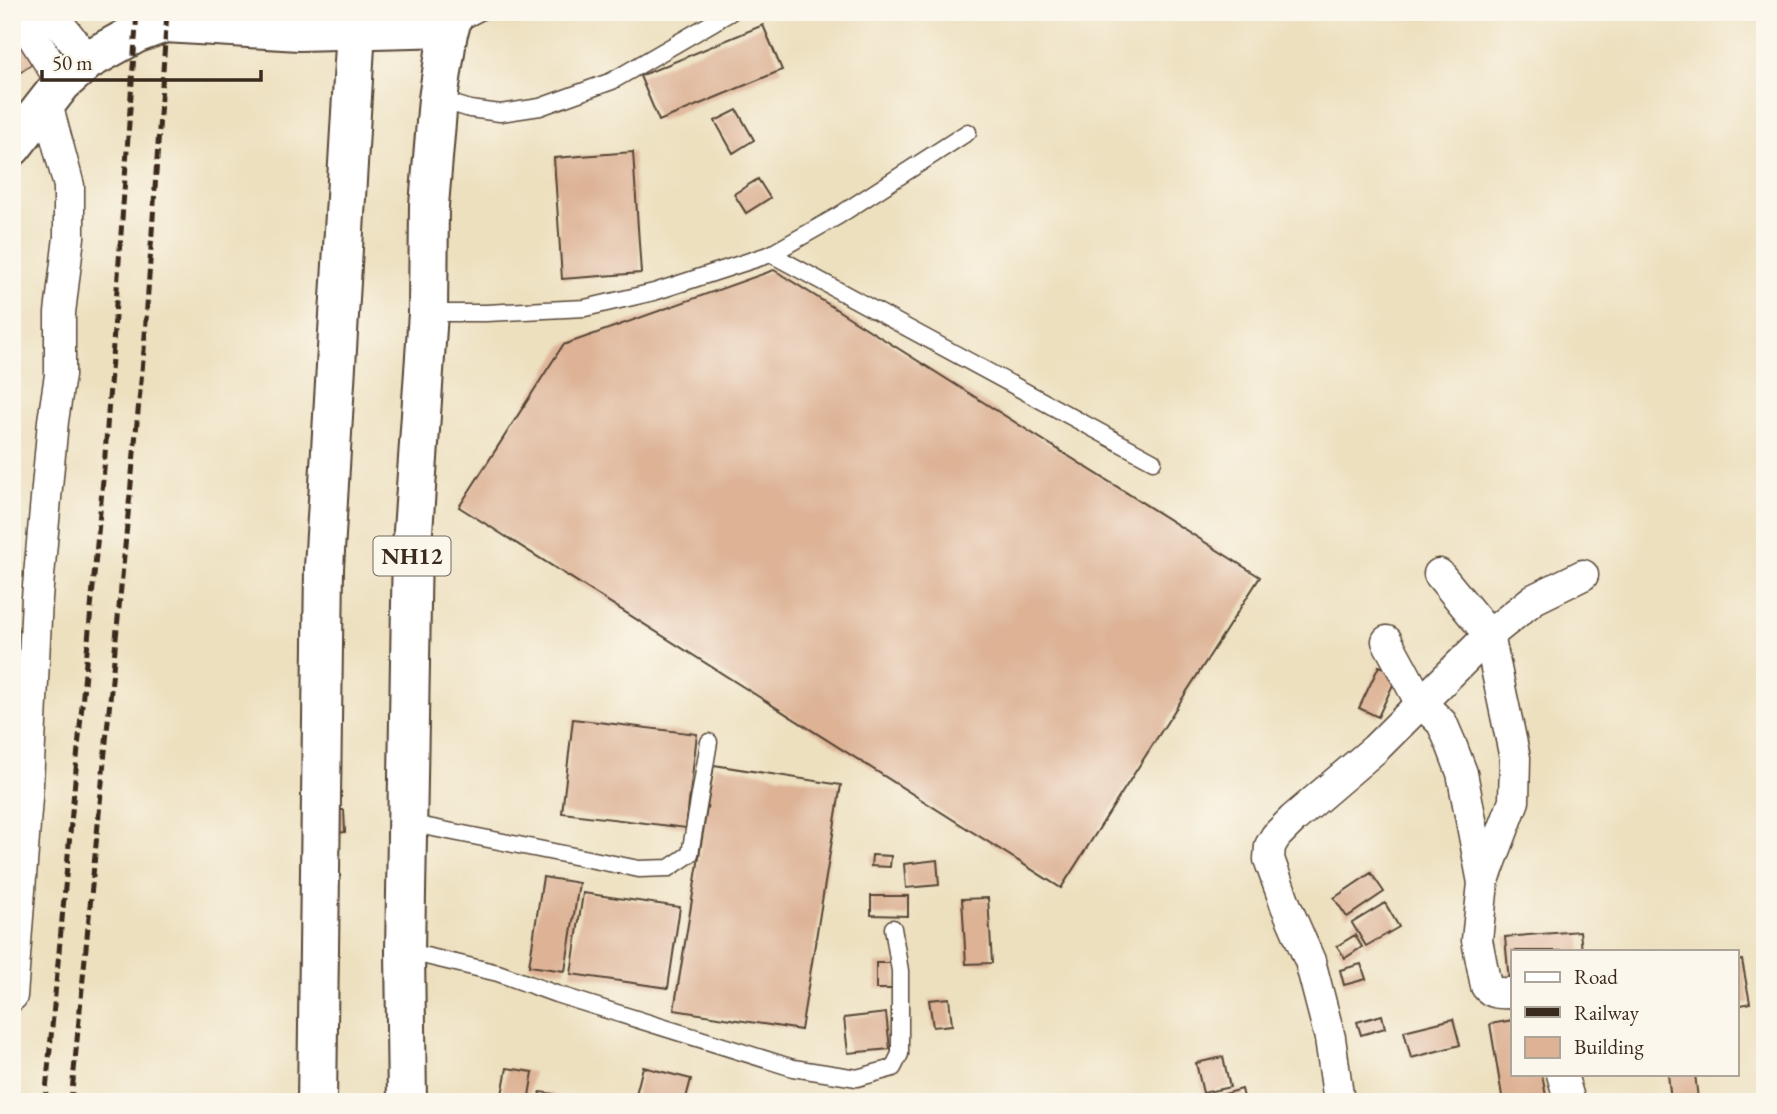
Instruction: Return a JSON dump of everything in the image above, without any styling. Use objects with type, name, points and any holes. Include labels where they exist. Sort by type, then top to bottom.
[{"type":"main road","points":[[12,146],[66,82],[135,34],[165,23],[299,31],[356,21],[461,17]]},
{"type":"main road","name":"NH12","points":[[407,1102],[405,951],[412,546],[428,313],[429,205],[438,99],[461,17]]},
{"type":"main road","points":[[317,1102],[324,568],[356,21]]},
{"type":"street","points":[[17,12],[66,82]]},
{"type":"street","points":[[12,996],[28,784],[37,598],[53,421],[60,375],[60,313],[69,237],[66,82],[50,12]]},
{"type":"street","points":[[1439,574],[1489,635],[1515,758],[1514,802],[1483,883]]},
{"type":"street","points":[[1339,1102],[1330,1038],[1310,961],[1273,871],[1269,859],[1270,846],[1293,819],[1375,749],[1489,635],[1534,599],[1583,575]]},
{"type":"street","points":[[1387,641],[1420,702],[1442,723],[1462,774],[1483,883],[1478,940],[1486,986],[1498,993],[1511,993]]},
{"type":"street","points":[[1563,1076],[1570,1102]]},
{"type":"lane","points":[[438,99],[470,109],[500,113],[540,107],[612,81],[731,12]]},
{"type":"lane","points":[[428,313],[585,308],[654,292],[771,254],[838,216],[968,132]]},
{"type":"lane","points":[[771,254],[1153,461]]},
{"type":"lane","points":[[408,823],[639,869],[669,868],[690,854],[709,742]]},
{"type":"lane","points":[[405,951],[498,973],[556,994],[793,1068],[856,1079],[893,1068],[900,1054],[900,971],[892,928]]},
{"type":"building","points":[[12,23],[39,59],[12,78]]},
{"type":"building","points":[[763,25],[782,70],[659,121],[640,76]]},
{"type":"building","points":[[737,110],[754,140],[733,153],[715,121]]},
{"type":"building","points":[[633,152],[641,273],[562,279],[554,158]]},
{"type":"building","points":[[758,179],[770,198],[746,213],[734,194]]},
{"type":"building","points":[[774,270],[1260,577],[1061,888],[459,507],[563,345]]},
{"type":"building","points":[[1379,666],[1398,674],[1378,717],[1359,708]]},
{"type":"building","points":[[573,719],[697,734],[686,828],[562,813]]},
{"type":"building","points":[[714,765],[841,785],[801,1030],[674,1010]]},
{"type":"building","points":[[336,810],[344,810],[345,832],[338,833]]},
{"type":"building","points":[[872,855],[891,856],[890,867],[871,866]]},
{"type":"building","points":[[937,860],[939,885],[906,888],[904,864]]},
{"type":"building","points":[[1371,873],[1384,892],[1347,917],[1334,898]]},
{"type":"building","points":[[543,877],[579,883],[565,971],[529,966]]},
{"type":"building","points":[[583,893],[680,907],[668,988],[571,974]]},
{"type":"building","points":[[871,896],[908,896],[908,916],[871,915]]},
{"type":"building","points":[[988,898],[992,963],[966,964],[962,899]]},
{"type":"building","points":[[1385,903],[1399,927],[1366,946],[1352,923]]},
{"type":"building","points":[[1580,931],[1582,950],[1511,950],[1509,982],[1505,937]]},
{"type":"building","points":[[1355,935],[1362,947],[1345,958],[1337,946]]},
{"type":"building","points":[[1742,960],[1750,1003],[1738,1006],[1738,961]]},
{"type":"building","points":[[876,963],[896,963],[896,989],[876,989]]},
{"type":"building","points":[[1361,964],[1366,979],[1344,985],[1340,970]]},
{"type":"building","points":[[949,998],[952,1025],[933,1027],[929,1000]]},
{"type":"building","points":[[886,1013],[890,1049],[848,1053],[844,1018]]},
{"type":"building","points":[[1382,1015],[1385,1028],[1361,1035],[1357,1022]]},
{"type":"building","points":[[1453,1019],[1460,1045],[1411,1058],[1404,1031]]},
{"type":"building","points":[[1511,1020],[1511,1076],[1542,1076],[1547,1102],[1503,1102],[1490,1024]]},
{"type":"building","points":[[1223,1057],[1230,1087],[1203,1093],[1196,1063]]},
{"type":"building","points":[[643,1067],[691,1079],[685,1102],[634,1102]]},
{"type":"building","points":[[507,1068],[533,1072],[528,1102],[501,1100]]},
{"type":"building","points":[[1668,1076],[1695,1076],[1698,1099],[1671,1101]]},
{"type":"building","points":[[1242,1089],[1245,1102],[1200,1102],[1200,1101]]},
{"type":"building","points":[[540,1092],[554,1094],[553,1102],[539,1102]]},
{"type":"railway","points":[[45,1102],[104,469],[137,12]]},
{"type":"railway","points":[[71,1102],[144,350],[167,12]]}]
